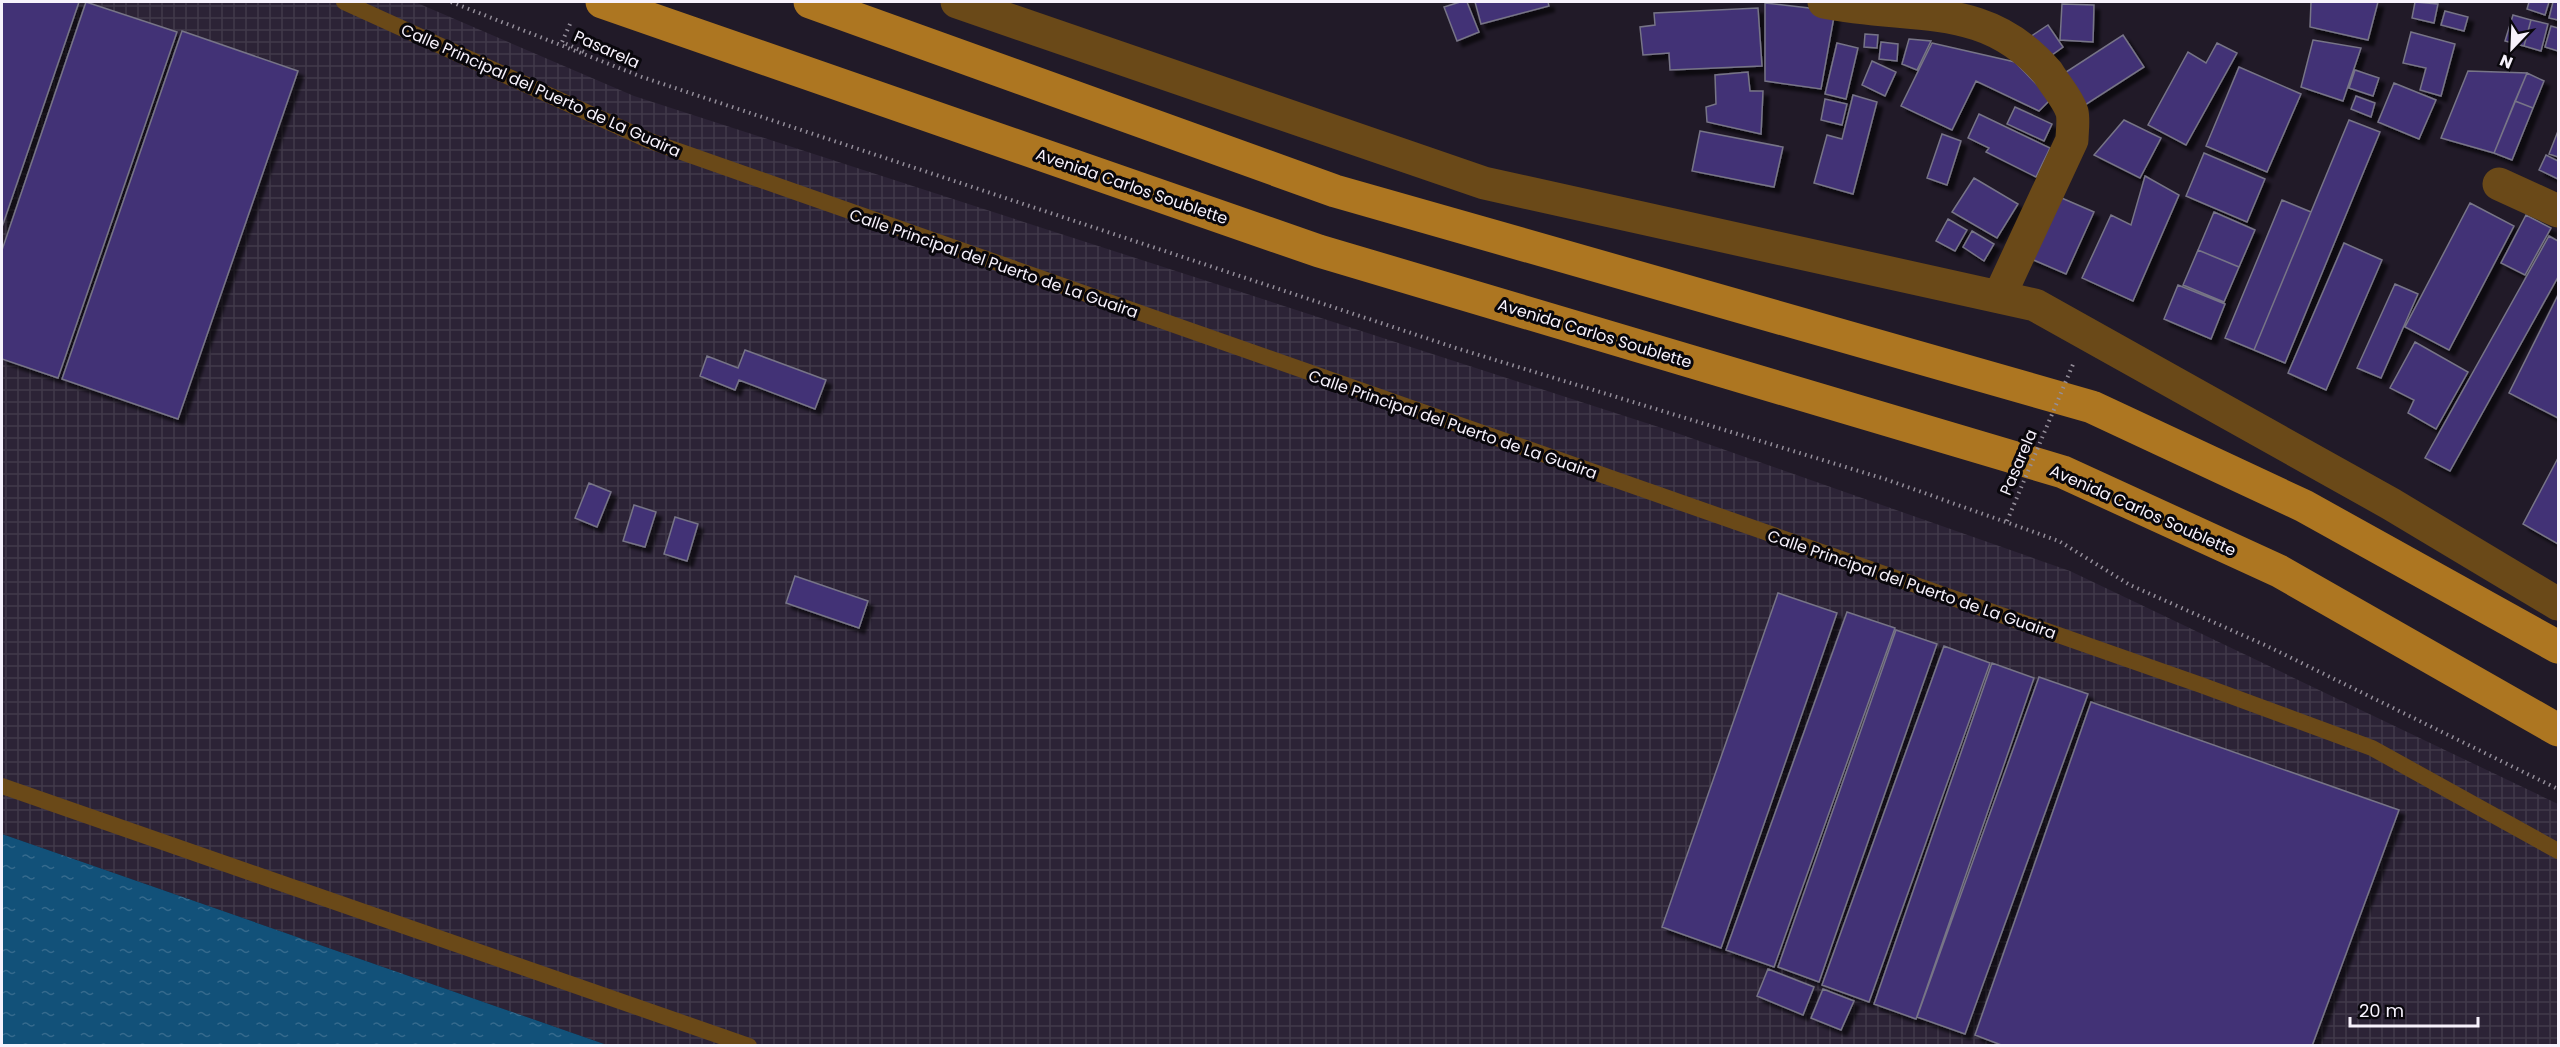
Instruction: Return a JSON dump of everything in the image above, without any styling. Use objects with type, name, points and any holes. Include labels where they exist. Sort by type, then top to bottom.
[{"type":"main road","name":"Avenida Carlos Soublette","points":[[602,2],[1319,251],[2063,472],[2279,571],[2559,730]]},
{"type":"main road","points":[[810,2],[1335,191],[2092,407],[2304,506],[2559,647]]},
{"type":"street","points":[[957,2],[1484,183],[2034,305],[2391,504],[2557,600]]},
{"type":"street","points":[[1824,2],[1964,8],[1992,18],[2013,30],[2042,64],[2072,112],[2072,140],[1999,297]]},
{"type":"street","points":[[2499,184],[2559,211]]},
{"type":"lane","name":"Calle Principal del Puerto de La Guaira","points":[[344,2],[650,141],[2190,681],[2372,748],[2559,851]]},
{"type":"lane","points":[[2,786],[749,1046]]},
{"type":"path","points":[[451,2],[642,77],[1456,348],[1885,479],[2059,541],[2130,585],[2267,646],[2559,789]]},
{"type":"path","name":"Pasarela","points":[[562,42],[642,77]]},
{"type":"path","name":"Pasarela","points":[[2059,541],[2007,521],[2074,362]]},
{"type":"shaded area","points":[[2,2],[415,2],[634,96],[1671,431],[2070,571],[2558,804],[2558,1045],[607,1045],[2,834]]},
{"type":"water","points":[[2,834],[607,1045],[2,1045]]},
{"type":"building","points":[[2,2],[79,2],[2,227]]},
{"type":"building","points":[[86,2],[177,32],[58,378],[2,359],[2,250]]},
{"type":"building","points":[[1467,2],[1479,32],[1457,41],[1444,7]]},
{"type":"building","points":[[1475,2],[1548,2],[1549,6],[1481,24]]},
{"type":"building","points":[[2311,2],[2378,2],[2368,40],[2310,27]]},
{"type":"building","points":[[2415,2],[2438,4],[2434,23],[2412,18]]},
{"type":"building","points":[[2529,2],[2549,2],[2545,15],[2527,9]]},
{"type":"building","points":[[2553,2],[2558,2],[2558,20],[2549,18]]},
{"type":"building","points":[[1765,3],[1835,11],[1821,89],[1765,81]]},
{"type":"building","points":[[2062,4],[2094,5],[2093,42],[2060,40]]},
{"type":"building","points":[[1758,8],[1762,66],[1670,70],[1669,53],[1643,55],[1640,27],[1655,25],[1654,13]]},
{"type":"building","points":[[2445,11],[2468,17],[2464,31],[2441,25]]},
{"type":"building","points":[[2513,15],[2531,20],[2524,46],[2505,41]]},
{"type":"building","points":[[2531,20],[2548,24],[2541,51],[2524,46]]},
{"type":"building","points":[[2048,25],[2063,47],[2045,60],[2030,37]]},
{"type":"building","points":[[2551,26],[2558,28],[2558,51],[2545,47]]},
{"type":"building","points":[[182,31],[298,71],[178,419],[62,379]]},
{"type":"building","points":[[2411,32],[2455,44],[2441,96],[2420,90],[2426,68],[2403,63]]},
{"type":"building","points":[[1865,34],[1878,35],[1877,48],[1864,47]]},
{"type":"building","points":[[2123,35],[2144,67],[2085,105],[2063,74]]},
{"type":"building","points":[[1909,39],[1931,41],[1917,70],[1902,64]]},
{"type":"building","points":[[2313,40],[2361,48],[2343,101],[2301,87]]},
{"type":"building","points":[[1881,42],[1898,44],[1897,61],[1879,59]]},
{"type":"building","points":[[1837,43],[1858,48],[1846,99],[1825,94]]},
{"type":"building","points":[[1932,43],[2015,62],[2051,99],[2039,111],[1976,81],[1952,130],[1901,106]]},
{"type":"building","points":[[2217,43],[2237,53],[2186,145],[2148,125],[2188,52],[2206,63]]},
{"type":"building","points":[[1872,61],[1896,72],[1885,96],[1862,85]]},
{"type":"building","points":[[2239,67],[2301,94],[2267,172],[2206,146]]},
{"type":"building","points":[[2355,70],[2379,78],[2373,96],[2349,88]]},
{"type":"building","points":[[2468,71],[2527,73],[2494,153],[2441,138]]},
{"type":"building","points":[[1748,72],[1750,91],[1763,91],[1761,134],[1707,122],[1706,107],[1716,104],[1715,75]]},
{"type":"building","points":[[2527,73],[2544,81],[2533,108],[2515,101]]},
{"type":"building","points":[[2394,83],[2436,100],[2419,139],[2378,122]]},
{"type":"building","points":[[1853,95],[1877,102],[1853,194],[1814,183],[1827,135],[1842,139]]},
{"type":"building","points":[[2356,96],[2375,103],[2371,117],[2351,109]]},
{"type":"building","points":[[1825,99],[1847,104],[1842,125],[1821,120]]},
{"type":"building","points":[[2515,101],[2533,108],[2512,160],[2494,153]]},
{"type":"building","points":[[2015,107],[2052,124],[2044,141],[2007,124]]},
{"type":"building","points":[[1979,114],[2050,148],[2036,177],[1986,152],[1989,148],[1968,138]]},
{"type":"building","points":[[2124,120],[2161,138],[2140,178],[2094,155]]},
{"type":"building","points":[[2349,120],[2380,132],[2285,363],[2254,350]]},
{"type":"building","points":[[1700,131],[1783,147],[1774,187],[1692,171]]},
{"type":"building","points":[[2558,131],[2558,157],[2549,154]]},
{"type":"building","points":[[1942,134],[1961,141],[1947,185],[1927,178]]},
{"type":"building","points":[[2204,153],[2265,179],[2247,222],[2186,196]]},
{"type":"building","points":[[2546,155],[2558,161],[2558,179],[2539,170]]},
{"type":"building","points":[[2145,176],[2179,195],[2133,301],[2082,278],[2111,215],[2131,225]]},
{"type":"building","points":[[1974,178],[2018,204],[1997,238],[1952,212]]},
{"type":"building","points":[[2057,196],[2094,212],[2066,274],[2029,258]]},
{"type":"building","points":[[2282,200],[2311,212],[2254,350],[2225,338]]},
{"type":"building","points":[[2470,203],[2514,226],[2449,350],[2405,327]]},
{"type":"building","points":[[2214,212],[2255,230],[2239,267],[2198,250]]},
{"type":"building","points":[[2526,215],[2551,228],[2525,275],[2501,263]]},
{"type":"building","points":[[1948,219],[1967,230],[1955,251],[1936,241]]},
{"type":"building","points":[[1972,231],[1994,244],[1984,261],[1963,247]]},
{"type":"building","points":[[2549,236],[2558,241],[2558,277],[2450,471],[2425,458]]},
{"type":"building","points":[[2344,243],[2382,260],[2326,390],[2288,373]]},
{"type":"building","points":[[2198,250],[2239,267],[2224,302],[2183,285]]},
{"type":"building","points":[[2395,284],[2418,294],[2381,378],[2357,368]]},
{"type":"building","points":[[2178,285],[2225,304],[2211,339],[2164,319]]},
{"type":"building","points":[[2558,295],[2558,418],[2509,393]]},
{"type":"building","points":[[2415,342],[2468,372],[2436,429],[2408,413],[2414,400],[2390,388]]},
{"type":"building","points":[[745,350],[826,380],[815,409],[739,380],[735,390],[700,376],[707,356],[738,368]]},
{"type":"building","points":[[2558,458],[2558,544],[2523,524]]},
{"type":"building","points":[[589,483],[611,492],[597,527],[575,518]]},
{"type":"building","points":[[634,505],[656,512],[645,547],[623,541]]},
{"type":"building","points":[[675,517],[698,524],[687,561],[664,554]]},
{"type":"building","points":[[795,576],[868,601],[859,628],[786,603]]},
{"type":"building","points":[[1778,593],[1837,613],[1721,948],[1662,927]]},
{"type":"building","points":[[1847,612],[1895,628],[1774,967],[1726,950]]},
{"type":"building","points":[[1896,630],[1937,644],[1819,982],[1778,967]]},
{"type":"building","points":[[1944,646],[1990,663],[1869,1002],[1822,985]]},
{"type":"building","points":[[1992,663],[2034,678],[1916,1019],[1874,1004]]},
{"type":"building","points":[[2039,677],[2088,694],[1965,1034],[1917,1017]]},
{"type":"building","points":[[2091,702],[2399,810],[2312,1046],[2004,1046],[1975,1035]]},
{"type":"building","points":[[1768,969],[1814,987],[1803,1015],[1757,996]]},
{"type":"building","points":[[1823,989],[1854,1001],[1841,1030],[1811,1018]]}]
